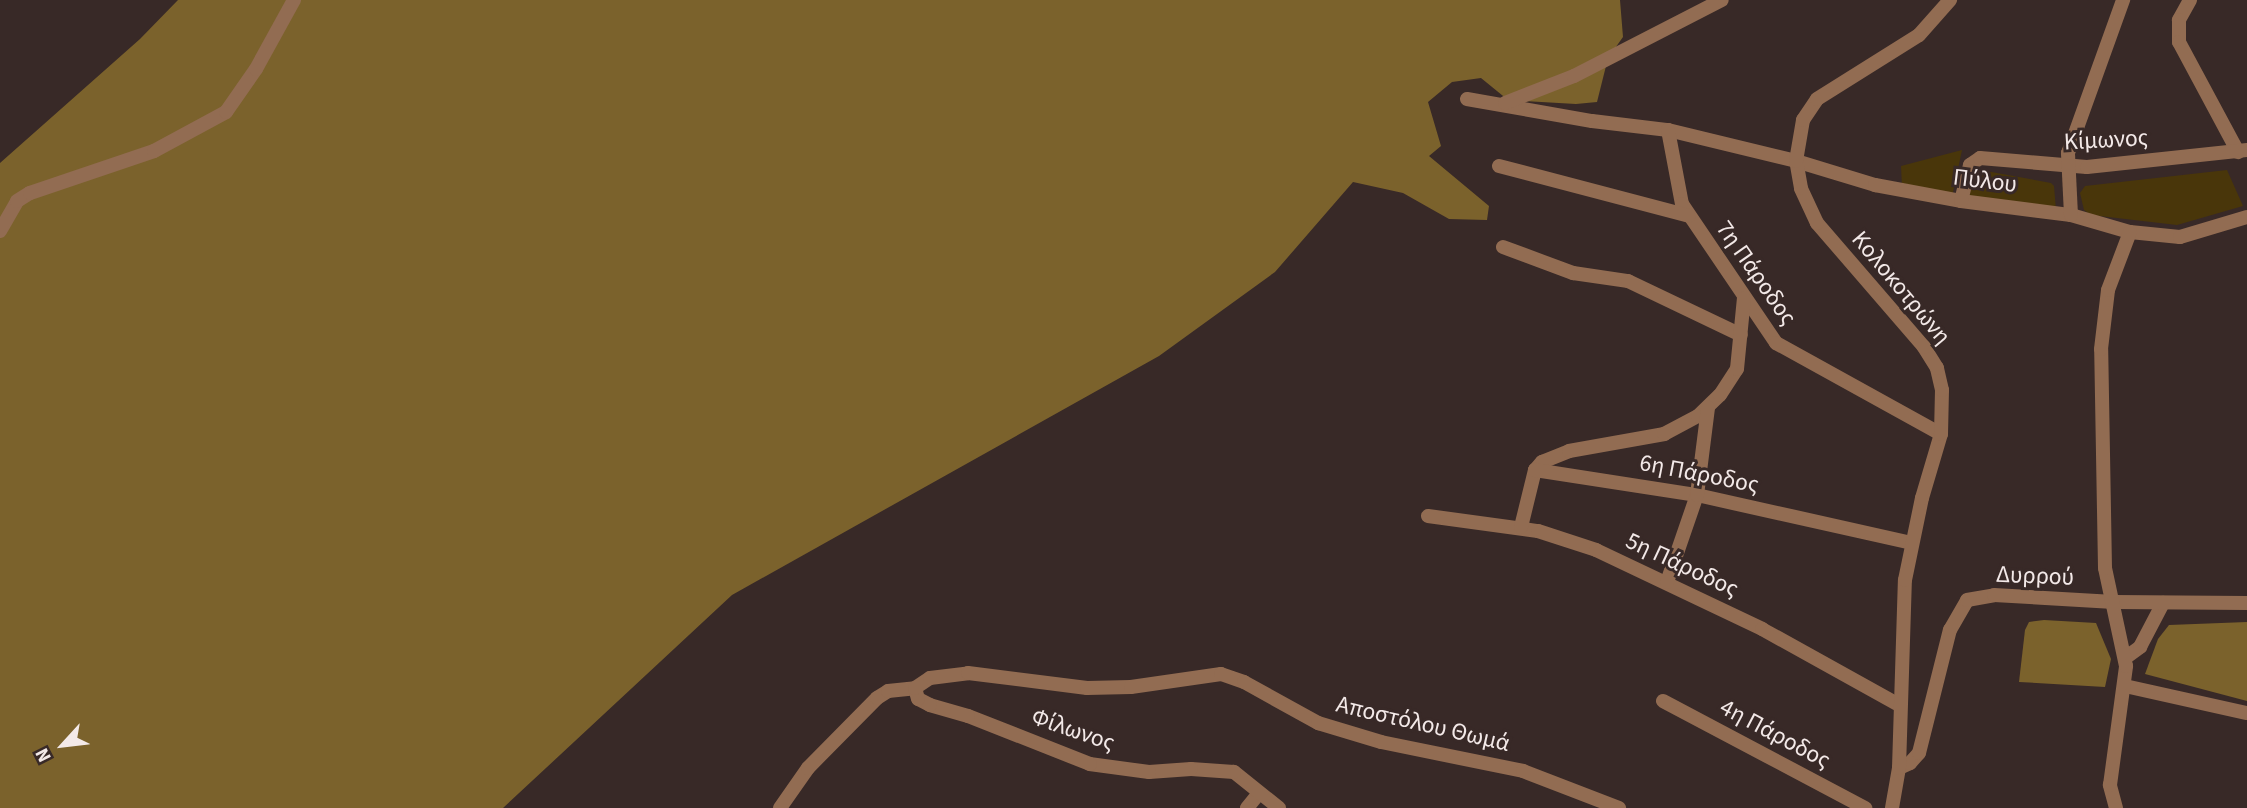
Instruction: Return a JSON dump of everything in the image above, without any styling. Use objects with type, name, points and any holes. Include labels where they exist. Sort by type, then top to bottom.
[{"type":"street","points":[[0,230],[17,201],[30,193],[154,151],[226,112],[256,69],[294,0]]},
{"type":"street","points":[[1504,104],[1574,76],[1722,0]]},
{"type":"street","name":"Κολοκοτρώνη","points":[[1892,808],[1899,768],[1905,580],[1941,434],[1942,390],[1935,364],[1918,339],[1823,232],[1805,199],[1796,161],[1802,120],[1817,99],[1919,35],[1950,0]]},
{"type":"street","points":[[2071,215],[2067,166],[2074,134],[2123,0]]},
{"type":"street","points":[[2190,0],[2179,20],[2179,42],[2243,151]]},
{"type":"street","name":"Πύλου","points":[[1467,99],[1668,131],[1796,161],[1875,185],[1961,201],[2071,215],[2130,232],[2180,237],[2247,217]]},
{"type":"street","name":"7η Πάροδος","points":[[1668,131],[1677,190],[1689,216],[1776,344],[1941,434]]},
{"type":"street","name":"Κίμωνος","points":[[1961,201],[1970,165],[1974,160],[1986,157],[2067,166],[2243,151]]},
{"type":"street","points":[[1499,166],[1689,216]]},
{"type":"street","points":[[2116,808],[2110,785],[2125,686],[2125,658],[2105,568],[2101,349],[2111,280],[2130,232]]},
{"type":"street","points":[[1503,247],[1573,273],[1628,281],[1741,335]]},
{"type":"street","points":[[1521,527],[1535,470],[1542,462],[1569,451],[1664,434],[1688,423],[1708,408],[1737,369],[1744,298]]},
{"type":"street","points":[[1667,582],[1697,495],[1708,408]]},
{"type":"street","name":"6η Πάροδος","points":[[1535,470],[1697,495],[1912,543]]},
{"type":"street","name":"5η Πάροδος","points":[[1428,516],[1521,527],[1567,539],[1667,582],[1762,629],[1899,705]]},
{"type":"street","name":"Δυρρού","points":[[1899,768],[1910,763],[1919,753],[1950,630],[1967,600],[1994,595],[2114,602],[2247,603]]},
{"type":"street","points":[[2125,658],[2140,647],[2163,603]]},
{"type":"street","name":"Αποστόλου Θωμά","points":[[915,688],[930,678],[980,674],[1087,688],[1139,686],[1221,674],[1244,682],[1318,723],[1381,742],[1523,771],[1619,808]]},
{"type":"street","points":[[2125,686],[2247,713]]},
{"type":"street","points":[[780,808],[808,768],[877,698],[888,691],[915,688]]},
{"type":"street","name":"Φίλωνος","points":[[915,688],[918,699],[930,705],[968,716],[1090,764],[1149,772],[1191,769],[1227,771],[1244,778],[1279,808]]},
{"type":"street","name":"4η Πάροδος","points":[[1663,701],[1865,808]]},
{"type":"street","points":[[1247,808],[1259,793]]},
{"type":"shaded area","points":[[178,0],[1620,0],[1623,37],[1608,58],[1597,102],[1576,104],[1508,100],[1481,78],[1452,82],[1428,102],[1441,146],[1429,156],[1489,206],[1487,220],[1449,219],[1403,193],[1353,182],[1275,272],[1159,356],[732,595],[503,808],[0,808],[0,163],[140,39]]},
{"type":"shaded area","points":[[1962,150],[1952,197],[1902,187],[1901,166]]},
{"type":"shaded area","points":[[1975,169],[2051,183],[2054,186],[2056,210],[1968,202]]},
{"type":"shaded area","points":[[2227,170],[2243,206],[2177,225],[2091,215],[2084,210],[2080,193],[2085,186]]},
{"type":"shaded area","points":[[2044,620],[2096,623],[2111,659],[2105,687],[2019,682],[2025,630],[2029,622]]},
{"type":"shaded area","points":[[2247,622],[2247,701],[2145,674],[2158,639],[2169,625]]}]
